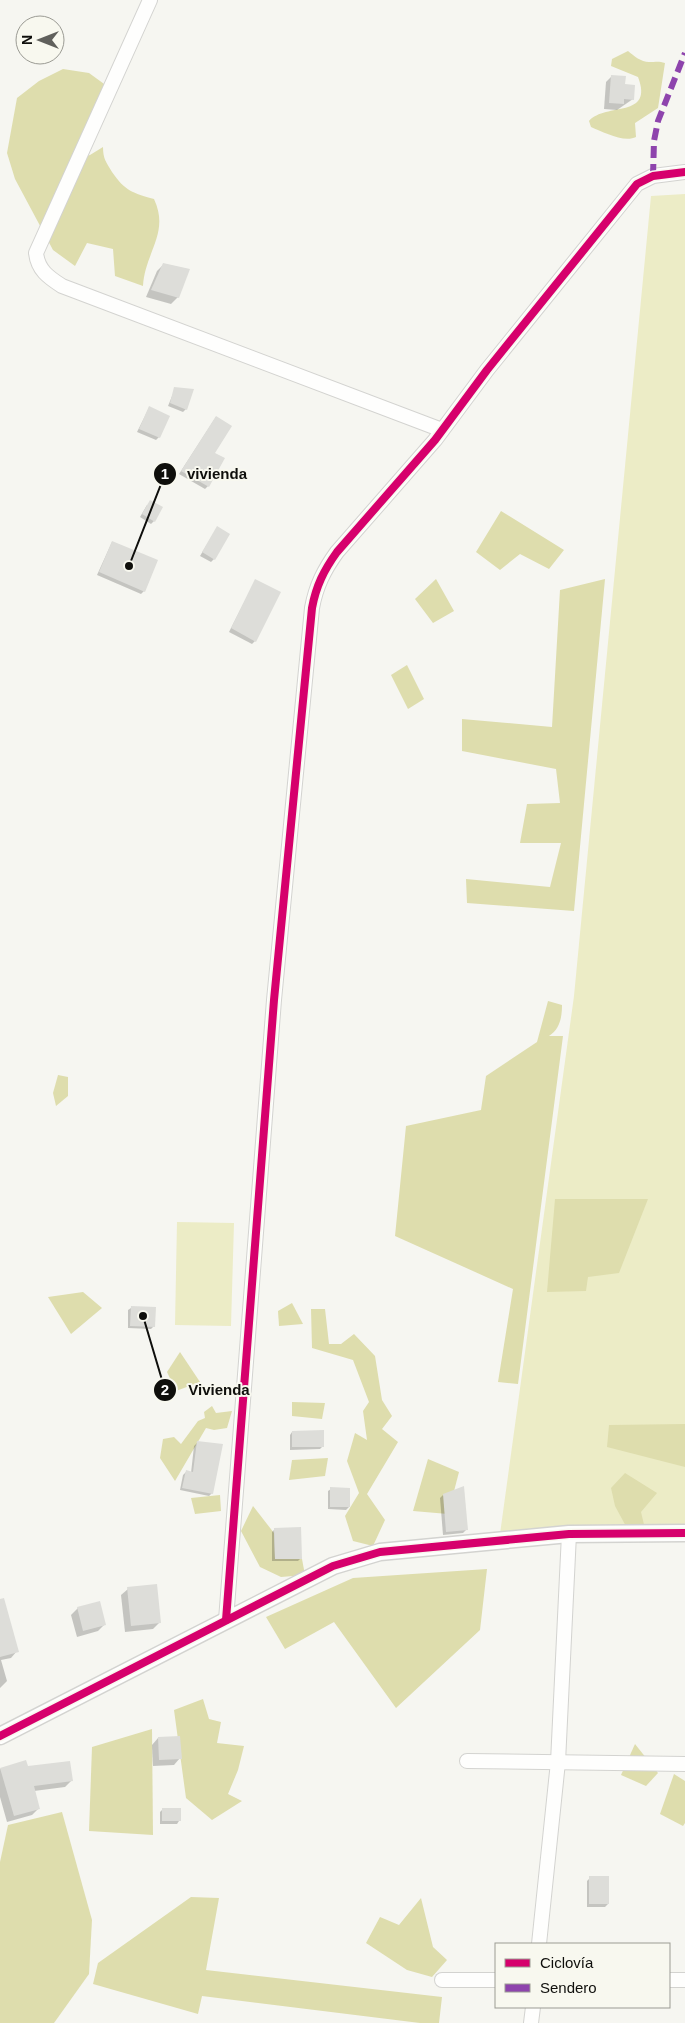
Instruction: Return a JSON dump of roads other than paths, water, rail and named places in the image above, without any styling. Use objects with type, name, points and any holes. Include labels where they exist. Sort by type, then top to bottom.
[{"type":"street","points":[[150,0],[36,252],[38,265],[49,278],[62,286],[442,430]]},
{"type":"street","points":[[226,1620],[274,1000],[312,608],[316,588],[324,570],[442,430],[637,184],[653,176],[685,172]]},
{"type":"street","points":[[0,1736],[333,1566],[380,1552],[569,1534],[685,1533]]},
{"type":"street","points":[[540,1943],[558,1762],[569,1534]]},
{"type":"street","points":[[467,1761],[685,1764]]},
{"type":"street","points":[[442,1980],[495,1980]]},
{"type":"street","points":[[670,1980],[685,1980]]},
{"type":"street","points":[[531,2023],[533,2008]]},
{"type":"place","name":"vivienda","points":[[129,566]]},
{"type":"place","name":"Vivienda","points":[[143,1316]]}]
